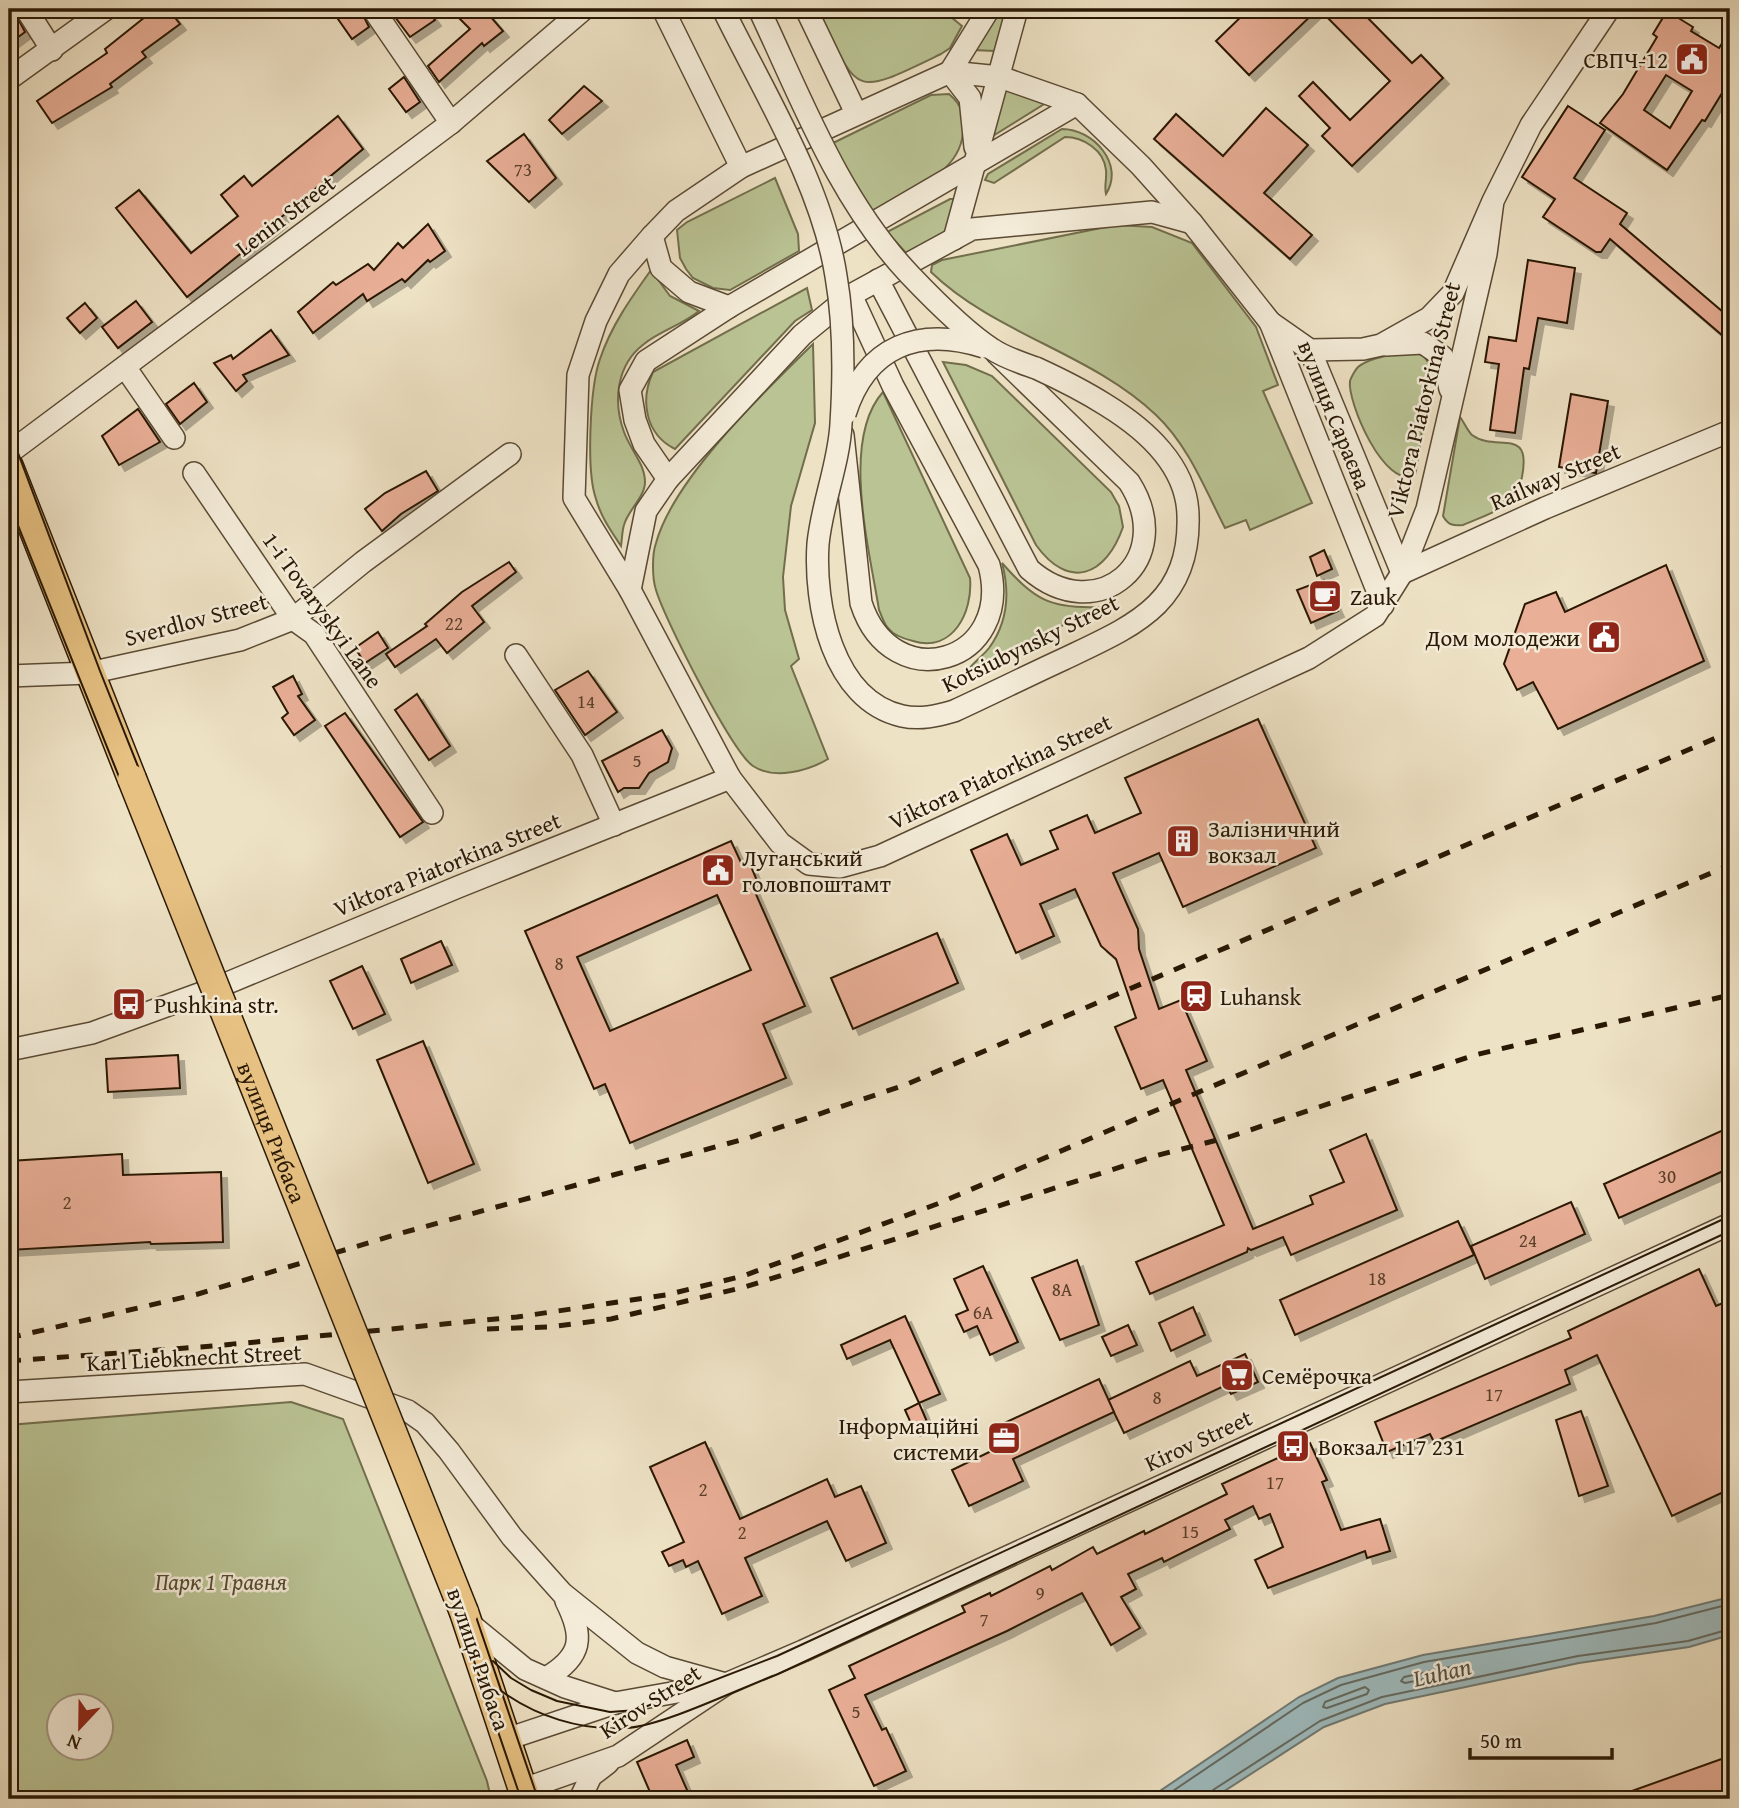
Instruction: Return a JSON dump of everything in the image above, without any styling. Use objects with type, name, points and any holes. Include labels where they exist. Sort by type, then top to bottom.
[{"type":"main road","name":"вулиця Рибаса","points":[[9,467],[467,1618],[525,1794]]},
{"type":"street","points":[[26,9],[51,50]]},
{"type":"street","points":[[9,79],[106,9]]},
{"type":"street","points":[[373,9],[452,123]]},
{"type":"street","name":"Lenin Street","points":[[9,453],[452,123],[584,9]]},
{"type":"street","points":[[663,9],[741,167]]},
{"type":"street","name":"Kotsiubynsky Street","points":[[723,9],[817,201],[837,278],[841,426],[821,526],[821,597],[828,635],[857,689],[877,706],[902,716],[928,718],[954,711],[1133,626],[1160,602],[1179,573],[1189,539],[1188,503],[1176,470],[1152,439],[1109,406],[1059,379],[993,350],[911,276],[864,220],[844,186],[759,9]]},
{"type":"street","points":[[806,9],[856,114]]},
{"type":"street","points":[[950,72],[989,9]]},
{"type":"street","points":[[954,239],[977,164],[1017,9]]},
{"type":"street","name":"Viktora Piatorkina Street","points":[[9,1050],[92,1033],[218,987],[730,778],[780,843],[809,864],[840,867],[880,856],[1309,657],[1375,616],[1402,573],[1427,509],[1486,254],[1493,201],[1531,125],[1609,9]]},
{"type":"street","points":[[950,72],[970,98],[977,164]]},
{"type":"street","points":[[730,778],[630,590],[574,498],[578,375],[596,321],[619,274],[676,211],[741,167],[950,72],[1000,77],[1077,104],[1141,166],[1192,223],[1270,322],[1310,350],[1402,573]]},
{"type":"street","points":[[668,479],[644,444],[635,420],[630,390],[646,361],[729,307],[1077,104]]},
{"type":"street","points":[[1381,345],[1429,318],[1453,293],[1493,201]]},
{"type":"street","points":[[630,590],[646,511],[668,479],[802,335],[852,295],[972,229],[1117,213],[1152,212],[1192,223]]},
{"type":"street","points":[[652,236],[661,268],[689,292],[729,307]]},
{"type":"street","points":[[852,295],[893,386],[989,565],[994,586],[993,608],[985,628],[971,644],[953,655],[933,660],[913,659],[879,640],[868,623],[861,603],[841,426],[857,384],[871,365],[894,348],[936,337],[958,339],[993,350],[1129,481],[1142,501],[1147,522],[1144,543],[1129,570],[1105,588],[1084,593],[1063,591],[1044,583],[1029,569],[1018,551],[877,280]]},
{"type":"street","name":"вулиця Сараєва","points":[[1270,322],[1383,605]]},
{"type":"street","points":[[1310,350],[1363,349],[1381,345],[1423,343],[1443,357],[1452,394]]},
{"type":"street","points":[[125,367],[174,438]]},
{"type":"street","name":"Railway Street","points":[[1402,573],[1545,508],[1730,431]]},
{"type":"street","name":"Sverdlov Street","points":[[9,676],[89,673],[240,640],[293,619],[363,562],[510,454]]},
{"type":"street","name":"1-i Tovaryskyi Lane","points":[[194,473],[293,619],[314,634],[432,813]]},
{"type":"street","points":[[516,655],[582,755],[614,825]]},
{"type":"street","name":"Kirov Street","points":[[525,1794],[618,1756],[726,1684],[828,1640],[1730,1224]]},
{"type":"street","name":"Karl Liebknecht Street","points":[[9,1392],[305,1374],[408,1411],[425,1423],[449,1451],[512,1537],[562,1593],[636,1653],[665,1667],[726,1684]]},
{"type":"street","points":[[546,1678],[566,1666],[578,1638],[578,1625],[562,1593]]},
{"type":"street","points":[[467,1618],[526,1669],[615,1703]]},
{"type":"street","name":"Kirov Street","points":[[507,1740],[615,1703],[726,1684]]},
{"type":"street","points":[[580,1799],[591,1776],[618,1756]]},
{"type":"green space","points":[[818,9],[941,9],[962,26],[950,48],[941,54],[890,77],[874,82],[862,81],[851,73],[842,59]]},
{"type":"green space","points":[[997,9],[1009,9],[995,51],[973,50]]},
{"type":"green space","points":[[1005,87],[1049,101],[988,139]]},
{"type":"green space","points":[[949,94],[960,106],[963,121],[959,148],[952,161],[929,181],[872,211],[831,144],[931,95]]},
{"type":"green space","points":[[1062,129],[1085,135],[1103,150],[1112,171],[1106,194],[1106,170],[1101,156],[1085,142],[1065,137],[994,183],[985,180],[988,174]]},
{"type":"green space","points":[[775,178],[798,234],[799,251],[730,290],[713,288],[693,278],[680,258],[677,230],[687,222]]},
{"type":"green space","points":[[950,199],[956,199],[948,231],[907,254],[887,232]]},
{"type":"green space","points":[[1116,225],[1152,227],[1192,243],[1256,327],[1278,385],[1263,391],[1312,503],[1250,530],[1246,520],[1225,528],[1187,454],[1156,415],[1102,375],[984,312],[931,272],[932,265],[942,260]]},
{"type":"green space","points":[[651,270],[670,296],[699,311],[644,344],[622,373],[618,397],[621,420],[643,469],[645,482],[642,493],[626,519],[621,546],[601,512],[593,486],[590,429],[594,389],[600,359],[610,335]]},
{"type":"green space","points":[[807,288],[812,310],[795,321],[675,449],[665,443],[651,425],[646,405],[653,372]]},
{"type":"green space","points":[[813,344],[815,423],[791,506],[783,577],[785,610],[799,659],[791,666],[828,759],[801,770],[781,773],[753,766],[743,756],[715,712],[656,590],[654,553],[666,518],[701,464],[770,386]]},
{"type":"green space","points":[[1411,351],[1424,356],[1431,367],[1415,475],[1403,476],[1391,469],[1370,441],[1355,406],[1350,381],[1363,363]]},
{"type":"green space","points":[[943,362],[966,365],[992,376],[1111,492],[1119,506],[1123,527],[1116,544],[1097,566],[1086,572],[1061,568],[1036,545]]},
{"type":"green space","points":[[883,392],[970,578],[964,616],[958,627],[939,641],[913,641],[897,635],[886,625],[879,610],[865,528],[860,467],[863,438],[870,413]]},
{"type":"green space","points":[[1460,417],[1472,435],[1481,440],[1517,446],[1522,451],[1524,461],[1519,488],[1507,503],[1483,517],[1456,525],[1449,523],[1443,516]]},
{"type":"green space","points":[[1002,563],[1024,586],[1045,600],[1068,606],[1100,607],[966,673],[989,648],[1004,618],[1006,585]]},
{"type":"green space","name":"Парк 1 Травня","points":[[291,1402],[343,1419],[487,1781],[491,1799],[9,1799],[9,1425]]},
{"type":"water","name":"Luhan","points":[[1730,1597],[1730,1635],[1689,1647],[1579,1663],[1385,1704],[1324,1727],[1212,1799],[1148,1799],[1299,1697],[1338,1678],[1423,1655],[1654,1616]]},
{"type":"building","points":[[9,9],[13,9],[25,32],[9,44]]},
{"type":"building","points":[[155,9],[168,9],[180,24],[142,52],[146,57],[110,84],[112,87],[52,123],[37,101],[107,53],[105,49]]},
{"type":"building","points":[[331,9],[360,9],[369,27],[352,39]]},
{"type":"building","points":[[389,9],[427,9],[435,20],[410,37]]},
{"type":"building","points":[[470,9],[484,9],[503,31],[484,46],[482,43],[439,82],[428,66],[470,29],[459,18]]},
{"type":"building","points":[[1249,9],[1318,9],[1249,75],[1216,41]]},
{"type":"building","points":[[1319,9],[1359,9],[1412,63],[1421,55],[1443,78],[1352,166],[1322,136],[1330,128],[1299,96],[1313,82],[1350,120],[1390,81]]},
{"type":"building","points":[[1667,11],[1693,27],[1691,31],[1719,48],[1730,31],[1730,80],[1705,121],[1702,120],[1667,170],[1600,123],[1623,94],[1657,37],[1653,34]],"holes":[[[1666,75],[1692,91],[1670,128],[1644,110]]]},
{"type":"building","points":[[404,77],[420,102],[406,112],[389,89]]},
{"type":"building","points":[[584,86],[602,101],[562,134],[549,120]]},
{"type":"building","points":[[1568,106],[1605,130],[1574,178],[1627,213],[1620,224],[1730,318],[1730,342],[1610,239],[1601,252],[1596,252],[1543,217],[1555,199],[1522,177]]},
{"type":"building","points":[[1266,108],[1308,145],[1264,193],[1312,235],[1290,259],[1154,139],[1176,114],[1223,156]]},
{"type":"building","points":[[338,116],[363,149],[279,219],[281,221],[187,297],[116,208],[139,190],[191,253],[238,216],[221,195],[244,176],[252,186]]},
{"type":"building","points":[[524,134],[556,178],[529,202],[487,161]]},
{"type":"building","points":[[428,224],[445,251],[430,262],[428,260],[405,282],[402,279],[367,301],[363,294],[313,333],[298,312],[333,282],[336,285],[368,264],[374,270],[398,243],[403,248]]},
{"type":"building","points":[[1528,260],[1575,268],[1567,323],[1538,318],[1529,369],[1524,368],[1515,433],[1490,430],[1499,364],[1485,362],[1489,337],[1516,341]]},
{"type":"building","points":[[136,301],[152,322],[118,348],[102,327]]},
{"type":"building","points":[[85,303],[97,318],[80,333],[67,318]]},
{"type":"building","points":[[271,330],[289,355],[243,375],[247,381],[236,391],[214,363],[231,355],[233,359]]},
{"type":"building","points":[[194,383],[207,402],[180,424],[166,404]]},
{"type":"building","points":[[1571,394],[1608,401],[1596,473],[1559,467]]},
{"type":"building","points":[[138,409],[160,442],[119,465],[102,436]]},
{"type":"building","points":[[426,471],[438,491],[401,514],[382,531],[365,509],[385,493]]},
{"type":"building","points":[[1324,550],[1332,569],[1317,576],[1310,557]]},
{"type":"building","points":[[509,562],[516,572],[472,606],[484,622],[447,653],[436,639],[395,667],[386,654],[427,626],[425,624],[462,592]]},
{"type":"building","name":"Дом молодежи","points":[[1666,565],[1704,661],[1558,729],[1533,682],[1517,690],[1504,664],[1525,604],[1556,592],[1565,612]]},
{"type":"building","points":[[1324,580],[1338,611],[1311,623],[1297,590]]},
{"type":"building","points":[[378,632],[388,648],[365,663],[355,648]]},
{"type":"building","points":[[588,671],[617,712],[585,735],[555,690]]},
{"type":"building","points":[[293,676],[302,694],[298,696],[315,720],[294,735],[282,718],[288,713],[273,687]]},
{"type":"building","points":[[417,694],[450,746],[429,760],[395,710]]},
{"type":"building","points":[[345,713],[423,822],[400,837],[325,726]]},
{"type":"building","name":"Залізничний вокзал","points":[[1258,719],[1316,848],[1183,907],[1159,853],[1113,873],[1138,929],[1139,949],[1159,1009],[1181,1000],[1207,1061],[1186,1070],[1253,1229],[1313,1204],[1310,1196],[1344,1182],[1330,1150],[1366,1134],[1397,1210],[1291,1255],[1283,1237],[1251,1250],[1248,1248],[1247,1252],[1150,1294],[1136,1262],[1224,1225],[1163,1080],[1141,1089],[1115,1027],[1136,1018],[1116,959],[1101,946],[1075,889],[1040,904],[1054,936],[1016,953],[971,850],[1007,834],[1021,865],[1058,849],[1050,831],[1087,815],[1095,833],[1141,813],[1125,778]]},
{"type":"building","points":[[662,730],[672,748],[668,762],[649,773],[639,788],[624,788],[618,792],[602,761]]},
{"type":"building","points":[[731,841],[743,867],[750,864],[758,883],[752,885],[805,1006],[763,1024],[786,1078],[630,1143],[605,1084],[594,1089],[525,931]],"holes":[[[717,895],[751,970],[610,1031],[577,957]]]},
{"type":"building","points":[[937,933],[958,983],[853,1029],[831,978]]},
{"type":"building","points":[[441,941],[452,965],[411,983],[401,959]]},
{"type":"building","points":[[362,966],[385,1014],[353,1029],[330,981]]},
{"type":"building","points":[[423,1041],[474,1164],[428,1183],[377,1060]]},
{"type":"building","points":[[178,1055],[180,1088],[108,1092],[106,1059]]},
{"type":"building","points":[[1730,1127],[1730,1168],[1619,1218],[1604,1184]]},
{"type":"building","points":[[122,1154],[123,1175],[221,1172],[223,1242],[150,1242],[9,1250],[9,1161]]},
{"type":"building","points":[[1571,1202],[1585,1234],[1485,1279],[1471,1246]]},
{"type":"building","points":[[1458,1221],[1474,1255],[1295,1335],[1280,1300]]},
{"type":"building","points":[[1077,1260],[1099,1325],[1060,1340],[1032,1278]]},
{"type":"building","points":[[983,1266],[1018,1342],[990,1355],[977,1326],[964,1332],[956,1315],[968,1310],[954,1279]]},
{"type":"building","points":[[1699,1269],[1716,1306],[1730,1300],[1730,1489],[1672,1516],[1597,1355],[1565,1370],[1570,1384],[1434,1442],[1430,1434],[1387,1452],[1375,1422],[1571,1338],[1568,1331]]},
{"type":"building","points":[[1193,1307],[1205,1335],[1171,1351],[1159,1323]]},
{"type":"building","points":[[905,1316],[940,1394],[919,1403],[890,1340],[847,1359],[841,1345]]},
{"type":"building","points":[[1128,1325],[1137,1345],[1111,1356],[1102,1337]]},
{"type":"building","points":[[1245,1354],[1258,1382],[1231,1394],[1226,1385],[1124,1433],[1108,1400],[1190,1361],[1197,1376]]},
{"type":"building","points":[[1099,1379],[1114,1412],[1013,1459],[1023,1481],[969,1506],[952,1470],[1006,1444],[998,1426]]},
{"type":"building","points":[[919,1403],[928,1424],[914,1430],[905,1410]]},
{"type":"building","points":[[1581,1411],[1608,1486],[1579,1496],[1556,1420]]},
{"type":"building","points":[[705,1442],[740,1519],[827,1479],[835,1497],[861,1486],[886,1543],[846,1561],[827,1521],[745,1558],[762,1596],[722,1614],[698,1561],[686,1567],[683,1560],[669,1566],[662,1552],[684,1542],[650,1467]]},
{"type":"building","points":[[1310,1443],[1327,1480],[1322,1482],[1341,1530],[1380,1519],[1390,1551],[1367,1558],[1365,1551],[1268,1588],[1255,1560],[1283,1547],[1270,1514],[1259,1519],[1253,1506],[1225,1520],[1230,1529],[1164,1562],[1162,1558],[1128,1574],[1136,1589],[1121,1597],[1140,1628],[1111,1645],[1082,1593],[1007,1631],[865,1695],[882,1730],[886,1728],[906,1771],[874,1786],[829,1690],[855,1678],[849,1666],[965,1612],[962,1606],[990,1593],[991,1596],[1050,1566],[1052,1570],[1093,1547],[1097,1554],[1144,1531],[1145,1534],[1227,1494],[1222,1484]]},
{"type":"building","points":[[687,1740],[694,1757],[676,1765],[691,1799],[653,1799],[637,1762]]},
{"type":"building","points":[[1730,1756],[1730,1799],[1615,1799],[1615,1797]]},
{"type":"tram line","points":[[9,429],[100,671],[472,1605],[538,1799]]},
{"type":"tram line","points":[[9,503],[473,1658],[521,1799]]},
{"type":"tram line","points":[[493,1661],[511,1678],[557,1701],[610,1712],[637,1710],[777,1656],[1730,1216]]},
{"type":"tram line","points":[[500,1690],[543,1714],[592,1727],[642,1726],[680,1714],[778,1674],[1730,1231]]},
{"type":"railway","points":[[9,1338],[198,1294],[398,1234],[748,1138],[905,1085],[1730,732]]},
{"type":"railway","points":[[9,1361],[214,1346],[517,1317],[666,1295],[743,1276],[937,1204],[1730,865]]},
{"type":"railway","points":[[487,1329],[549,1327],[611,1319],[745,1287],[1155,1156],[1229,1137],[1475,1055],[1730,995]]},
{"type":"place","name":"СВПЧ-12","points":[[1692,59]]},
{"type":"place","name":"Zauk","points":[[1325,596]]},
{"type":"place","name":"Дом молодежи","points":[[1604,637]]},
{"type":"place","name":"Залізничний вокзал","points":[[1183,841]]},
{"type":"place","name":"Луганський головпоштамт","points":[[718,870]]},
{"type":"place","name":"Luhansk","points":[[1196,996]]},
{"type":"place","name":"Pushkina str.","points":[[129,1004]]},
{"type":"place","name":"Семёрочка","points":[[1237,1375]]},
{"type":"place","name":"Інформаційні системи","points":[[1004,1438]]},
{"type":"place","name":"Вокзал 117 231","points":[[1293,1446]]}]
